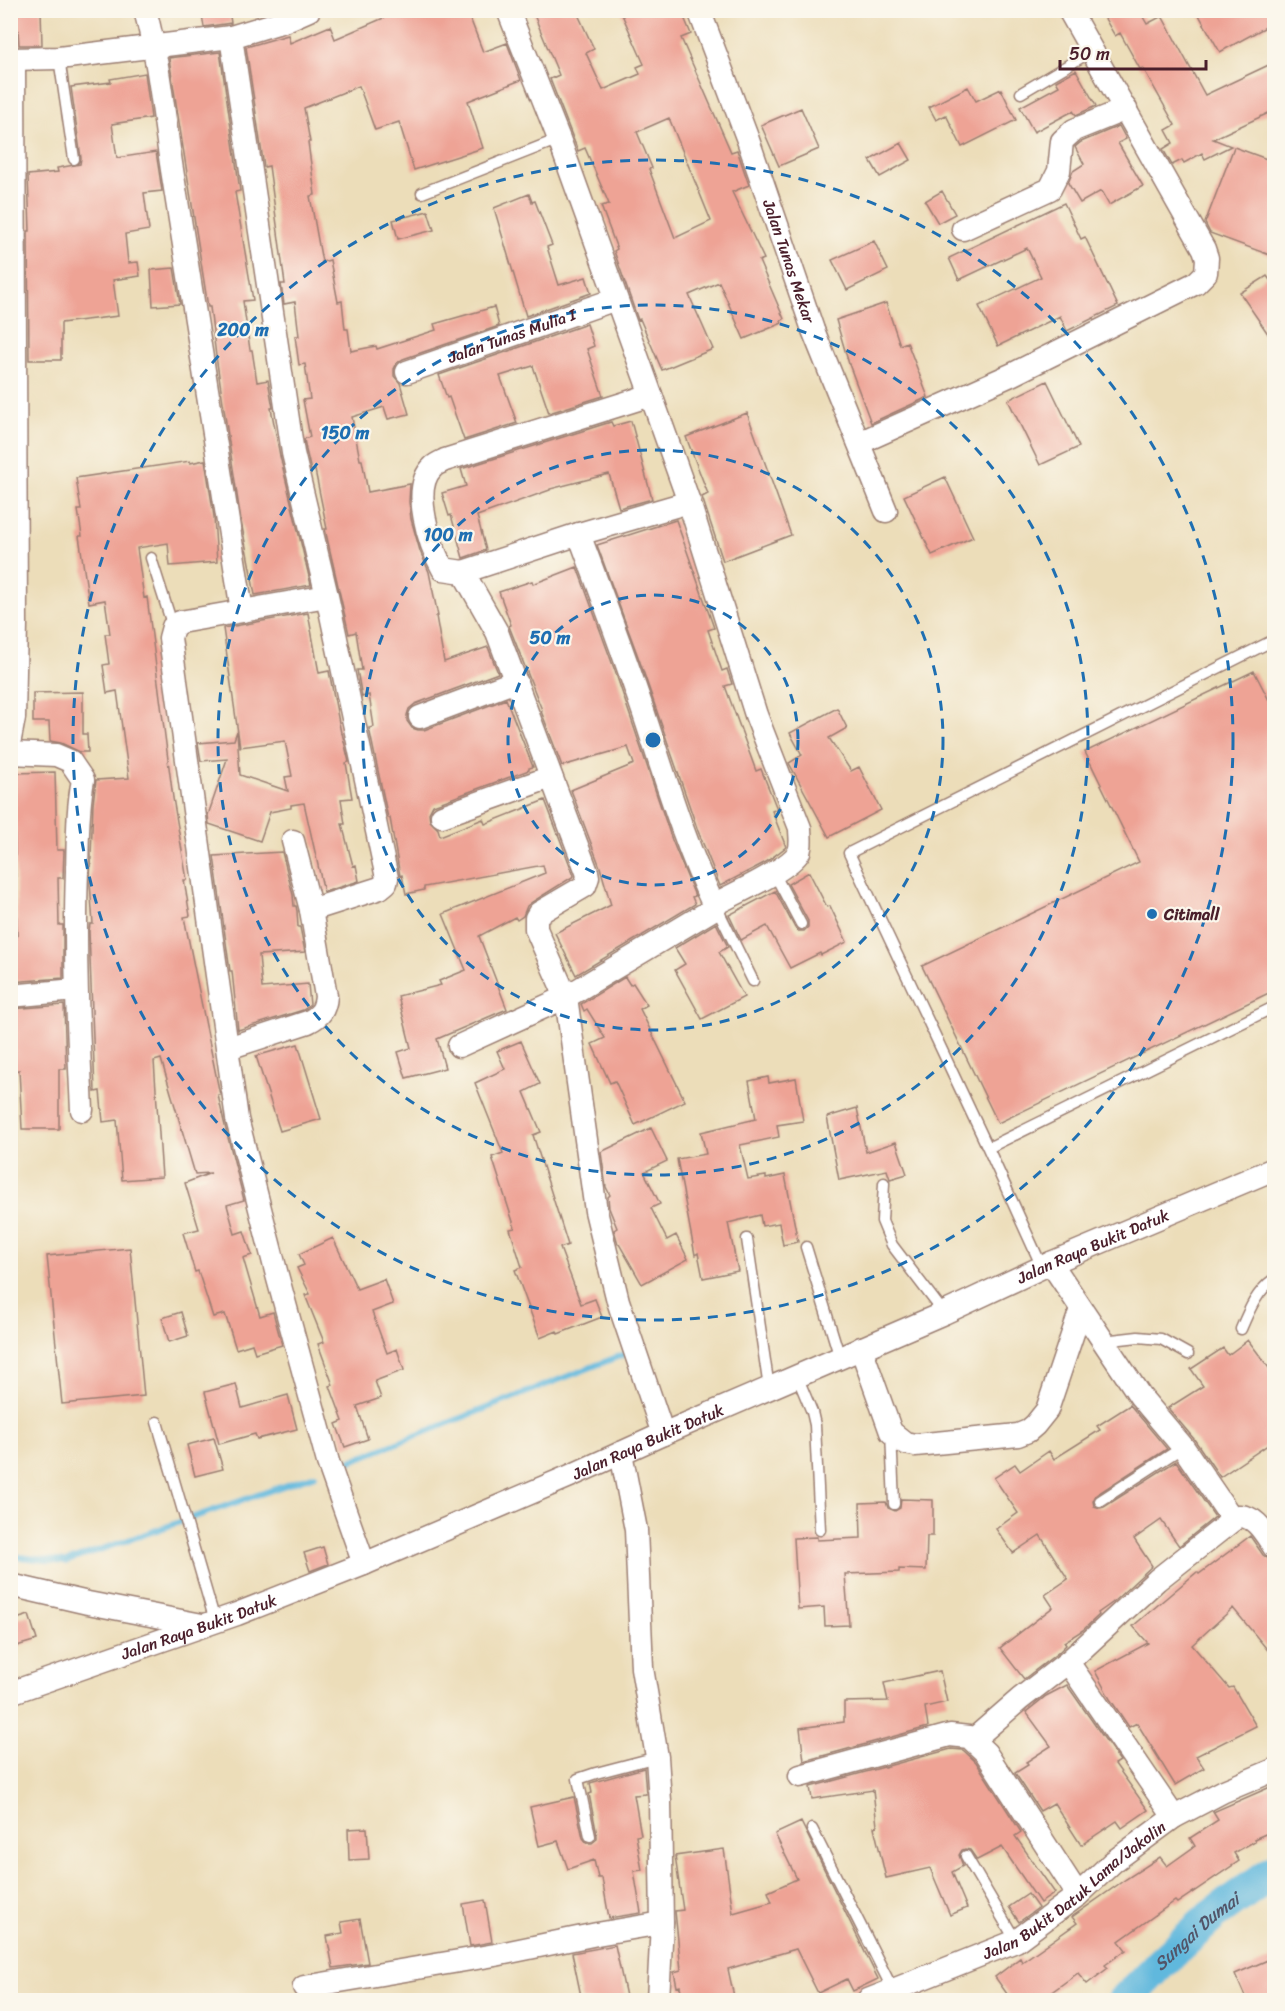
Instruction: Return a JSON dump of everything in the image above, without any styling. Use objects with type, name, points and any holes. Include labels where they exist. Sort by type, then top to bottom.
[{"type":"street","points":[[145,10],[155,46],[242,611]]},
{"type":"street","points":[[10,739],[14,718],[16,624],[13,59],[59,58],[231,37],[284,21],[309,10]]},
{"type":"street","points":[[459,1046],[566,997],[715,906],[774,873],[798,854],[801,841],[800,828],[756,715],[689,502],[559,139],[508,10]]},
{"type":"street","name":"Jalan Tunas Mekar","points":[[699,10],[748,140],[813,330],[886,511]]},
{"type":"street","points":[[859,443],[1013,374],[1203,278],[1206,273],[1204,249],[1069,10]]},
{"type":"street","points":[[231,37],[293,453],[327,596],[387,878],[386,883],[380,888],[311,910]]},
{"type":"street","points":[[963,229],[1050,189],[1059,171],[1062,141],[1074,130],[1126,109]]},
{"type":"street","name":"Jalan Tunas Mulia I","points":[[408,372],[616,299]]},
{"type":"street","points":[[651,395],[445,460],[431,468],[423,487],[423,500],[431,543],[443,569],[463,572],[579,534],[689,502]]},
{"type":"street","points":[[579,534],[628,667],[675,807],[705,887],[715,906]]},
{"type":"street","points":[[463,572],[497,632],[588,877],[585,886],[542,910],[536,918],[536,929],[566,997],[596,1211],[618,1301],[663,1434]]},
{"type":"street","points":[[327,596],[180,622],[173,627],[170,638],[237,1119],[328,1462],[364,1564]]},
{"type":"street","points":[[420,717],[516,681]]},
{"type":"street","points":[[10,753],[56,755],[70,761],[83,780],[78,809],[75,911],[75,990],[82,1110]]},
{"type":"street","points":[[442,816],[551,777]]},
{"type":"street","points":[[228,1048],[308,1022],[323,1010],[326,996],[311,910],[294,841]]},
{"type":"street","points":[[10,996],[75,990]]},
{"type":"street","name":"Jalan Raya Bukit Datuk","points":[[10,1693],[209,1623],[364,1564],[944,1313],[1046,1265],[1275,1169]]},
{"type":"street","points":[[1046,1265],[1082,1309],[1140,1396],[1183,1447],[1233,1520]]},
{"type":"street","points":[[861,1348],[891,1432],[905,1443],[915,1445],[1018,1435],[1028,1431],[1047,1410],[1082,1309]]},
{"type":"street","points":[[621,1453],[636,1530],[640,1576],[642,1668],[657,1757],[660,1801],[662,1923],[657,2001]]},
{"type":"street","points":[[974,1739],[1068,1662],[1157,1580],[1238,1516],[1255,1521],[1275,1547]]},
{"type":"street","points":[[10,1585],[88,1603],[209,1623]]},
{"type":"street","points":[[1068,1662],[1174,1817]]},
{"type":"street","points":[[801,1776],[950,1735],[964,1735],[974,1739],[1015,1796],[1078,1895]]},
{"type":"street","name":"Jalan Bukit Datuk Lama/Jakolin","points":[[868,2001],[1016,1941],[1078,1895],[1113,1862],[1174,1817],[1215,1795],[1275,1770]]},
{"type":"street","points":[[304,1987],[484,1957],[662,1923]]},
{"type":"lane","points":[[1021,93],[1092,51]]},
{"type":"lane","points":[[59,58],[74,159]]},
{"type":"lane","points":[[422,193],[559,139]]},
{"type":"lane","points":[[151,558],[173,627]]},
{"type":"lane","points":[[1046,1265],[988,1148],[849,853],[1275,640]]},
{"type":"lane","points":[[774,873],[801,924]]},
{"type":"lane","points":[[715,906],[753,981]]},
{"type":"lane","points":[[988,1148],[1275,1007]]},
{"type":"lane","points":[[884,1183],[882,1221],[892,1245],[944,1313]]},
{"type":"lane","points":[[747,1239],[770,1388]]},
{"type":"lane","points":[[806,1247],[840,1358]]},
{"type":"lane","points":[[1241,1329],[1250,1306],[1266,1285],[1275,1279]]},
{"type":"lane","points":[[1103,1341],[1138,1337],[1161,1339],[1188,1354]]},
{"type":"lane","points":[[797,1376],[815,1425],[820,1530]]},
{"type":"lane","points":[[157,1422],[209,1623]]},
{"type":"lane","points":[[891,1432],[894,1504]]},
{"type":"lane","points":[[1100,1501],[1183,1447]]},
{"type":"lane","points":[[590,1836],[578,1779],[657,1757]]},
{"type":"lane","points":[[812,1829],[893,1990]]},
{"type":"lane","points":[[966,1856],[1016,1941]]},
{"type":"building","points":[[10,10],[41,10],[42,45],[19,45],[18,30],[10,31]]},
{"type":"building","points":[[201,10],[229,10],[231,23],[204,27]]},
{"type":"building","points":[[402,10],[467,10],[483,52],[507,43],[521,80],[468,101],[483,148],[414,170],[399,122],[375,130],[359,86],[304,108],[315,195],[310,196],[322,262],[330,260],[338,302],[342,301],[345,329],[348,329],[351,351],[376,346],[377,349],[436,330],[434,324],[494,307],[499,326],[397,363],[394,376],[400,383],[409,414],[388,419],[384,407],[352,417],[368,492],[410,484],[411,519],[429,572],[444,662],[488,647],[498,673],[415,704],[409,709],[407,721],[412,728],[424,730],[506,699],[533,767],[433,805],[429,813],[430,821],[438,829],[440,836],[483,819],[485,824],[545,800],[574,876],[532,902],[527,906],[523,916],[517,920],[515,917],[479,936],[507,1009],[437,1039],[445,1068],[406,1078],[398,1052],[411,1048],[398,996],[441,985],[439,981],[466,970],[443,914],[545,873],[543,865],[424,887],[424,890],[406,894],[402,875],[400,876],[390,818],[388,818],[369,728],[374,727],[369,695],[362,697],[357,670],[362,670],[356,632],[349,634],[325,529],[327,529],[315,470],[311,471],[306,450],[304,439],[310,437],[303,400],[310,399],[305,364],[299,365],[295,336],[299,336],[295,302],[284,304],[281,284],[285,284],[269,166],[264,167],[246,47],[288,35],[290,43],[330,26],[335,39]]},
{"type":"building","points":[[532,10],[576,10],[594,49],[586,53],[603,90],[640,74],[637,67],[644,64],[620,10],[681,10],[691,34],[681,38],[731,152],[737,150],[749,185],[732,192],[764,259],[759,261],[784,319],[782,323],[744,339],[719,282],[689,295],[713,349],[662,370],[640,319],[638,320],[614,251],[617,249],[601,206],[609,204],[585,148],[578,151],[550,79],[559,75]],"holes":[[[669,118],[711,221],[675,238],[649,169],[652,168],[637,132]]]},
{"type":"building","points":[[1100,10],[1139,10],[1147,24],[1162,16],[1205,95],[1275,62],[1275,110],[1213,139],[1231,146],[1205,159],[1202,153],[1184,163],[1182,160],[1172,165],[1163,149],[1173,143],[1166,130],[1175,125],[1143,68],[1140,69],[1120,33],[1115,36]]},
{"type":"building","points":[[1208,10],[1268,10],[1275,22],[1220,52],[1199,15]]},
{"type":"building","points":[[220,52],[240,191],[235,192],[253,300],[243,301],[250,350],[252,350],[257,382],[268,380],[280,456],[311,585],[255,595],[241,521],[210,307],[208,307],[169,58]]},
{"type":"building","points":[[1076,70],[1096,106],[1076,115],[1073,111],[1034,132],[1020,107],[1059,86],[1056,81]]},
{"type":"building","points":[[145,73],[151,118],[112,124],[117,158],[156,152],[162,191],[144,193],[149,230],[125,234],[128,263],[138,262],[140,276],[113,280],[118,316],[61,323],[61,360],[29,360],[28,175],[58,172],[57,168],[80,164],[71,87],[111,82],[110,79]]},
{"type":"building","points":[[968,87],[976,101],[1001,89],[1016,120],[962,147],[946,115],[936,120],[929,107]]},
{"type":"building","points":[[801,108],[819,149],[779,166],[761,125]]},
{"type":"building","points":[[1119,126],[1126,139],[1118,143],[1143,186],[1109,205],[1101,191],[1080,203],[1068,183],[1073,171],[1084,164],[1075,147],[1081,142]]},
{"type":"building","points":[[901,143],[911,160],[880,177],[870,160]]},
{"type":"building","points":[[1234,147],[1275,162],[1275,257],[1210,233],[1205,223]]},
{"type":"building","points":[[942,191],[955,214],[938,223],[925,201]]},
{"type":"building","points":[[529,194],[532,202],[535,201],[552,245],[547,247],[559,285],[586,277],[591,293],[526,316],[494,208]]},
{"type":"building","points":[[1064,203],[1081,239],[1085,237],[1118,306],[1067,331],[1060,316],[998,346],[979,306],[1041,277],[1027,248],[959,280],[949,258]]},
{"type":"building","points":[[428,211],[434,230],[398,239],[393,220]]},
{"type":"building","points":[[874,241],[888,270],[847,290],[832,260]]},
{"type":"building","points":[[174,268],[180,304],[153,306],[151,270]]},
{"type":"building","points":[[1267,276],[1275,287],[1275,344],[1240,293]]},
{"type":"building","points":[[886,303],[900,345],[907,342],[928,397],[871,423],[849,364],[836,320]]},
{"type":"building","points":[[587,324],[594,346],[587,349],[603,396],[549,413],[533,366],[500,376],[517,423],[464,440],[439,375]]},
{"type":"building","points":[[1047,381],[1079,447],[1040,465],[1008,400]]},
{"type":"building","points":[[747,413],[791,535],[723,561],[702,497],[708,494],[686,437]]},
{"type":"building","points":[[631,421],[652,499],[619,508],[609,474],[550,489],[477,516],[486,550],[463,558],[451,515],[449,516],[442,493],[466,486],[461,469],[611,422],[613,426]]},
{"type":"building","points":[[205,460],[214,517],[217,562],[170,566],[168,543],[137,548],[144,598],[147,597],[173,798],[187,880],[184,880],[190,916],[184,917],[220,1095],[218,1095],[244,1200],[227,1205],[235,1234],[244,1231],[252,1255],[243,1258],[260,1316],[273,1312],[282,1345],[255,1353],[252,1344],[236,1349],[225,1314],[213,1317],[198,1271],[195,1272],[183,1233],[199,1229],[185,1183],[211,1173],[195,1174],[161,1059],[154,1061],[162,1177],[122,1180],[117,1120],[103,1122],[100,1091],[95,1092],[89,931],[90,924],[93,924],[90,882],[93,804],[96,780],[129,778],[117,691],[107,693],[103,665],[109,664],[105,634],[110,634],[105,600],[89,603],[79,536],[82,536],[78,510],[81,510],[76,478]]},
{"type":"building","points":[[945,477],[973,537],[932,555],[904,496]]},
{"type":"building","points":[[676,520],[714,628],[708,630],[722,671],[727,669],[732,684],[725,686],[756,771],[761,769],[777,809],[772,811],[786,847],[766,862],[720,886],[698,831],[597,545]]},
{"type":"building","points":[[577,567],[672,840],[695,896],[692,897],[695,904],[576,975],[555,933],[611,905],[600,867],[571,790],[634,764],[628,747],[562,766],[509,626],[511,625],[499,592],[532,581],[533,584]]},
{"type":"building","points":[[308,613],[319,673],[329,671],[349,762],[346,763],[352,798],[341,799],[345,824],[342,824],[359,881],[324,892],[304,803],[270,812],[260,841],[209,824],[208,815],[227,759],[201,761],[198,743],[234,740],[237,731],[240,775],[288,791],[285,777],[292,776],[285,741],[240,747],[223,628]]},
{"type":"building","name":"Citimall","points":[[1254,671],[1275,712],[1275,990],[998,1123],[922,966],[1139,862],[1085,752]]},
{"type":"building","points":[[83,692],[83,734],[87,734],[88,752],[80,752],[61,743],[50,741],[49,722],[33,722],[33,693]]},
{"type":"building","points":[[837,708],[847,728],[829,738],[851,771],[859,767],[881,810],[829,837],[789,763],[802,755],[790,733]]},
{"type":"building","points":[[55,772],[57,850],[64,850],[63,878],[58,878],[59,925],[63,925],[63,978],[10,982],[10,936],[17,936],[13,773]]},
{"type":"building","points":[[282,852],[305,952],[259,955],[262,988],[308,984],[310,1005],[303,1010],[238,1030],[232,971],[230,971],[214,856]]},
{"type":"building","points":[[809,872],[827,907],[830,906],[847,942],[790,968],[767,926],[741,940],[729,915],[775,891],[795,928],[798,931],[804,931],[808,927],[808,921],[788,884]]},
{"type":"building","points":[[716,923],[728,947],[719,952],[744,997],[702,1019],[675,970],[685,964],[675,948]]},
{"type":"building","points":[[625,977],[630,985],[633,983],[647,1005],[640,1009],[685,1101],[635,1125],[615,1081],[610,1083],[592,1044],[605,1038],[587,1009],[584,1011],[581,1004]]},
{"type":"building","points":[[64,1005],[66,1069],[59,1069],[59,1129],[22,1129],[19,1070],[13,1071],[10,1009]]},
{"type":"building","points":[[521,1041],[540,1084],[524,1092],[541,1132],[533,1135],[568,1245],[560,1248],[581,1304],[595,1299],[602,1317],[558,1334],[557,1331],[540,1338],[515,1270],[522,1267],[510,1229],[515,1228],[492,1157],[503,1153],[475,1083],[505,1069],[497,1051]]},
{"type":"building","points":[[298,1044],[321,1119],[280,1131],[256,1056]]},
{"type":"building","points":[[768,1077],[769,1083],[796,1078],[803,1121],[777,1125],[779,1137],[740,1145],[748,1179],[766,1176],[766,1179],[785,1175],[798,1242],[783,1245],[779,1223],[762,1226],[760,1215],[728,1223],[738,1271],[703,1278],[698,1253],[695,1255],[677,1159],[706,1154],[701,1132],[756,1119],[749,1081]]},
{"type":"building","points":[[857,1108],[866,1152],[896,1142],[907,1174],[890,1179],[887,1170],[839,1180],[827,1117]]},
{"type":"building","points":[[651,1128],[667,1161],[644,1172],[660,1204],[651,1208],[667,1240],[676,1235],[688,1259],[642,1284],[618,1244],[614,1230],[617,1228],[609,1208],[608,1197],[610,1195],[606,1187],[601,1152]]},
{"type":"building","points":[[333,1238],[357,1289],[384,1279],[393,1304],[372,1312],[387,1353],[397,1349],[404,1370],[375,1381],[381,1398],[357,1406],[368,1439],[345,1447],[336,1424],[343,1421],[318,1344],[324,1342],[305,1295],[310,1294],[297,1268],[304,1265],[299,1254]]},
{"type":"building","points":[[130,1248],[144,1396],[62,1404],[47,1256]]},
{"type":"building","points":[[181,1312],[188,1336],[169,1342],[162,1318]]},
{"type":"building","points":[[1248,1340],[1275,1376],[1275,1440],[1220,1477],[1194,1439],[1168,1408],[1203,1386],[1191,1369],[1223,1348],[1228,1355]]},
{"type":"building","points":[[236,1384],[242,1408],[288,1395],[297,1429],[257,1439],[255,1434],[219,1444],[205,1392]]},
{"type":"building","points":[[1130,1405],[1167,1449],[1096,1495],[1093,1501],[1094,1506],[1104,1507],[1176,1461],[1215,1517],[1179,1546],[1161,1520],[1134,1539],[1152,1566],[1098,1613],[1099,1615],[1083,1630],[1064,1642],[1066,1645],[1059,1652],[1024,1679],[1000,1648],[1053,1607],[1045,1595],[1068,1579],[1040,1535],[1013,1553],[996,1529],[1018,1513],[994,1478],[1015,1464],[1020,1471],[1049,1451],[1054,1459],[1100,1430],[1097,1426]]},
{"type":"building","points":[[214,1438],[223,1469],[195,1476],[187,1445]]},
{"type":"building","points":[[901,1499],[933,1500],[933,1536],[927,1536],[926,1570],[899,1569],[899,1572],[845,1574],[849,1625],[825,1626],[824,1607],[798,1609],[794,1538],[817,1537],[817,1540],[861,1538],[860,1503],[886,1502],[888,1508],[895,1511],[900,1508]]},
{"type":"building","points":[[1250,1536],[1263,1555],[1275,1560],[1275,1659],[1233,1608],[1192,1645],[1229,1688],[1233,1687],[1256,1726],[1196,1756],[1204,1768],[1175,1785],[1137,1723],[1129,1727],[1095,1671],[1148,1643],[1133,1626],[1197,1572],[1199,1574]]},
{"type":"building","points":[[323,1547],[328,1564],[310,1571],[304,1553]]},
{"type":"building","points":[[29,1615],[37,1640],[10,1648],[10,1621]]},
{"type":"building","points":[[940,1671],[947,1702],[925,1707],[928,1727],[804,1761],[800,1728],[844,1722],[844,1702],[888,1701],[884,1683]]},
{"type":"building","points":[[1067,1685],[1120,1761],[1115,1764],[1148,1810],[1122,1828],[1117,1821],[1081,1845],[1054,1803],[1040,1811],[1015,1773],[1028,1765],[1026,1762],[1051,1746],[1026,1712],[1046,1696]]},
{"type":"building","points":[[951,1749],[963,1750],[976,1762],[1021,1832],[1015,1836],[1055,1893],[1040,1903],[1002,1847],[977,1860],[970,1850],[965,1849],[959,1855],[963,1866],[952,1872],[967,1908],[950,1915],[930,1868],[886,1878],[874,1827],[877,1826],[873,1790],[812,1799],[810,1787]]},
{"type":"building","points":[[644,1768],[646,1794],[634,1795],[641,1835],[636,1836],[642,1870],[634,1871],[641,1913],[609,1918],[602,1878],[598,1878],[594,1860],[568,1869],[558,1841],[539,1846],[530,1807],[574,1797],[583,1838],[587,1843],[592,1843],[597,1839],[597,1835],[589,1794],[592,1793],[590,1783]]},
{"type":"building","points":[[1275,1785],[1275,1830],[1254,1839],[1255,1841],[1234,1853],[1239,1861],[1177,1903],[1175,1901],[1119,1941],[1126,1950],[1105,1965],[1108,1968],[1087,1984],[1078,1973],[1039,2001],[1012,2001],[995,1977],[1020,1958],[1022,1962],[1077,1923],[1072,1917],[1126,1879],[1160,1857],[1167,1866],[1195,1846],[1190,1838],[1218,1820],[1213,1812]]},
{"type":"building","points":[[801,1822],[878,1979],[853,1991],[847,1979],[818,1993],[796,1949],[728,1969],[735,2001],[683,2001],[674,1972],[681,1970],[675,1911],[683,1910],[675,1856],[724,1849],[733,1913],[772,1902],[768,1892],[797,1879],[775,1834]]},
{"type":"building","points":[[367,1828],[369,1859],[349,1860],[348,1829]]},
{"type":"building","points":[[1028,1894],[1038,1908],[1019,1922],[1009,1907]]},
{"type":"building","points":[[485,1900],[492,1942],[470,1946],[463,1904]]},
{"type":"building","points":[[360,1919],[368,1963],[333,1968],[327,1936],[343,1933],[341,1922]]},
{"type":"building","points":[[615,1945],[627,2001],[582,2001],[572,1953]]},
{"type":"building","points":[[1275,1957],[1275,2001],[1247,2001],[1235,1974]]},
{"type":"waterway","points":[[346,1463],[630,1352]]},
{"type":"waterway","points":[[10,1556],[65,1562],[315,1475]]},
{"type":"waterway","name":"Sungai Dumai","points":[[1125,2000],[1213,1915],[1274,1871]]},
{"type":"place","name":"Citimall","points":[[1152,914]]}]
